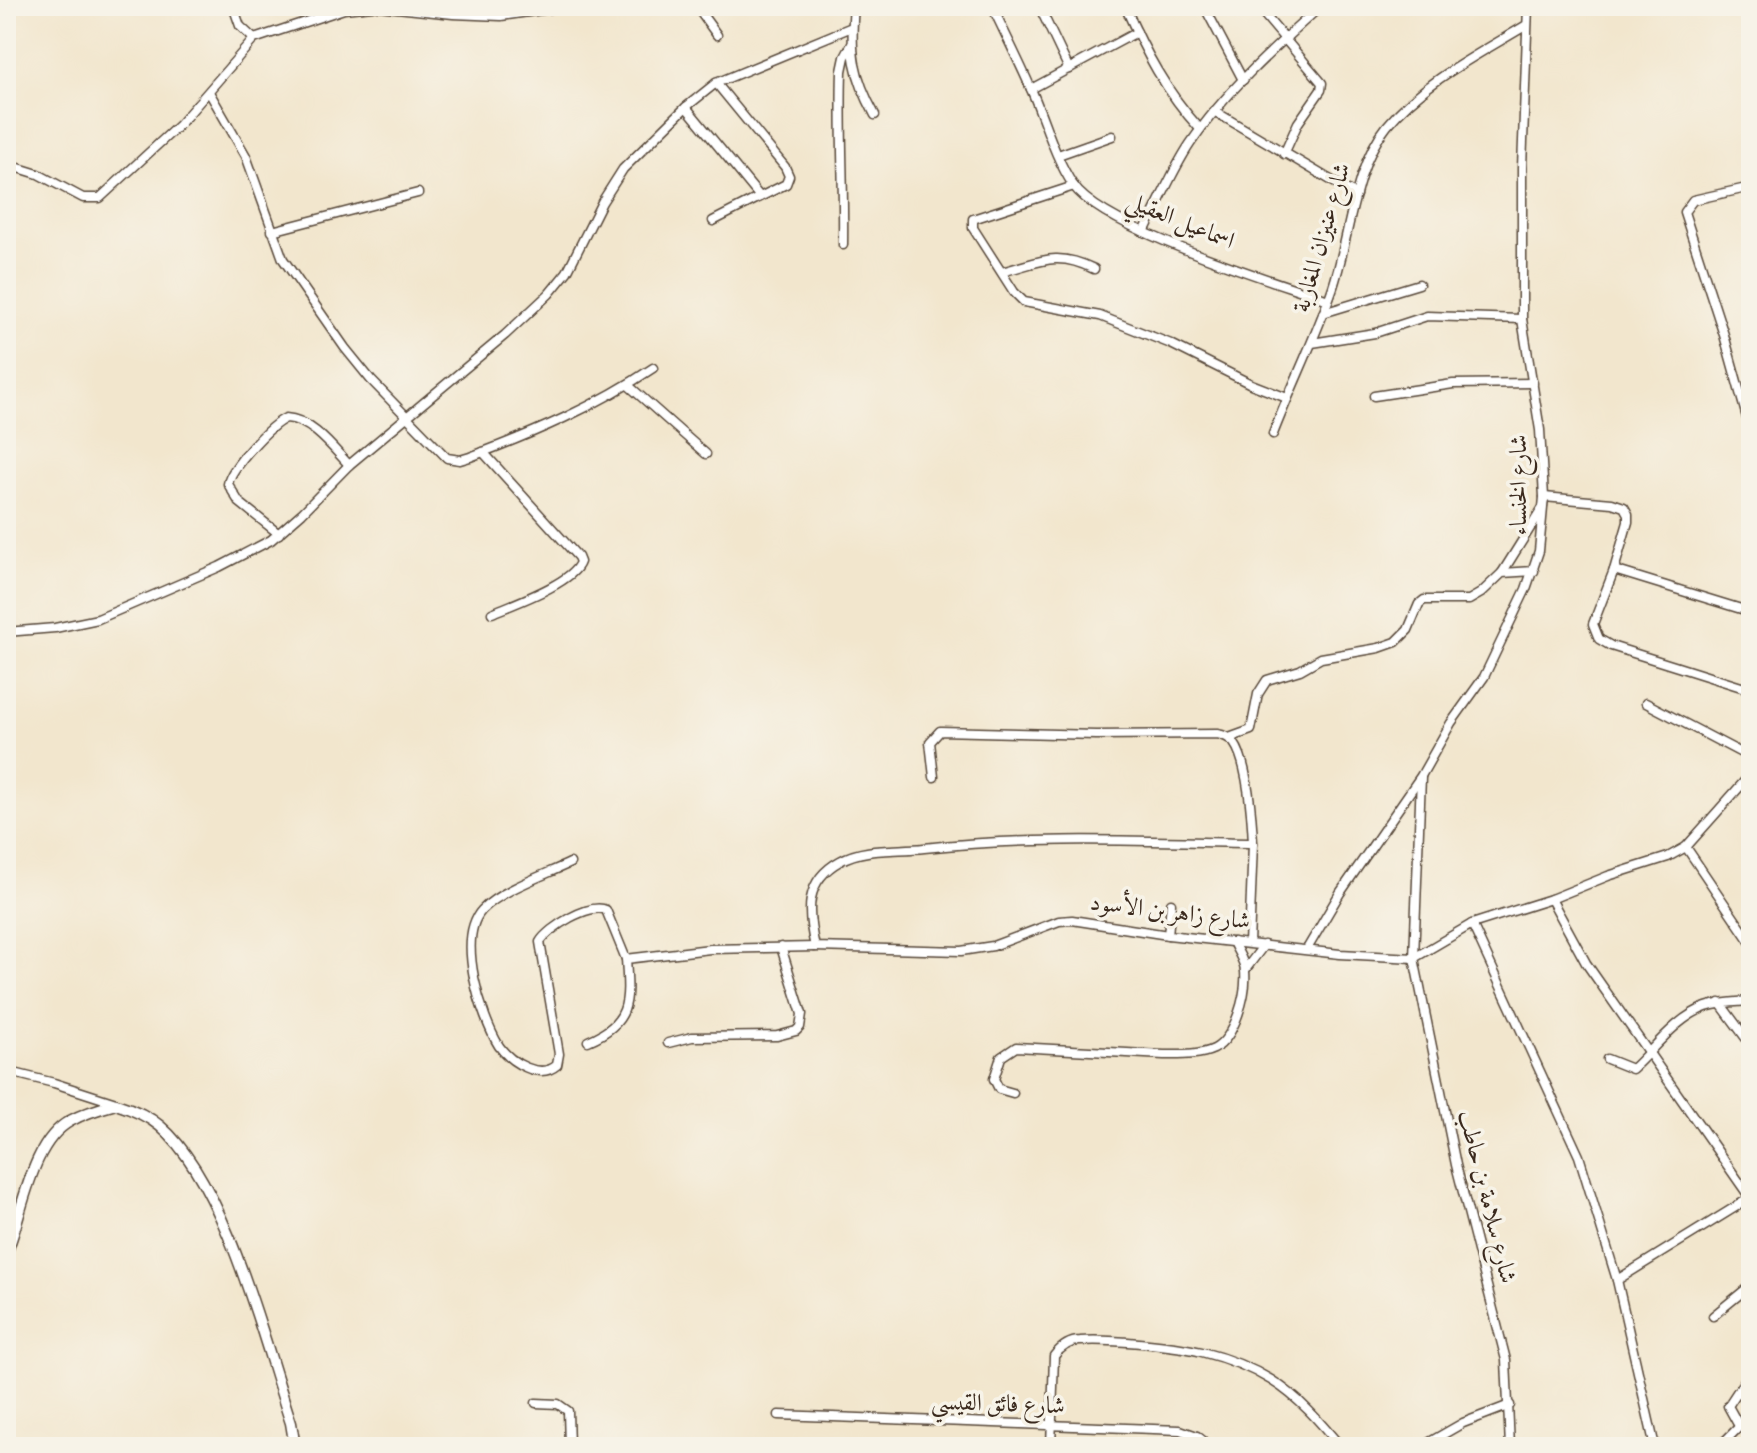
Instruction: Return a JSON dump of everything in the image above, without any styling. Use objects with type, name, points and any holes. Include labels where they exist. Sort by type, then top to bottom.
[{"type":"street","points":[[233,6],[240,26],[254,39]]},
{"type":"street","points":[[6,164],[38,174],[83,198],[100,198],[169,135],[254,39],[344,9],[372,6]]},
{"type":"street","points":[[378,6],[501,16],[569,6]]},
{"type":"street","points":[[696,6],[717,35]]},
{"type":"street","points":[[854,6],[852,44],[858,81],[875,115]]},
{"type":"street","name":"اسماعيل العقيلي","points":[[992,6],[1074,186],[1104,212],[1144,232],[1328,300]]},
{"type":"street","points":[[1039,6],[1069,69]]},
{"type":"street","points":[[1125,6],[1150,60],[1171,95],[1200,129]]},
{"type":"street","points":[[1204,6],[1243,80]]},
{"type":"street","points":[[1257,6],[1322,83],[1321,90],[1298,123],[1284,154]]},
{"type":"street","points":[[1144,232],[1187,148],[1214,111],[1321,6]]},
{"type":"street","name":"شارع الخنساء","points":[[1307,949],[1340,893],[1421,776],[1451,723],[1484,677],[1534,571],[1542,538],[1544,501],[1540,430],[1522,319],[1525,26],[1528,6]]},
{"type":"street","points":[[1749,6],[1751,12]]},
{"type":"street","name":"شارع عنيزان المغاربة","points":[[1273,434],[1328,300],[1350,227],[1356,195],[1373,147],[1401,111],[1437,81],[1525,26]]},
{"type":"street","points":[[6,632],[55,628],[107,616],[254,551],[279,534],[349,465],[505,335],[559,282],[623,169],[686,107],[716,83],[852,27]]},
{"type":"street","points":[[1031,89],[1137,32]]},
{"type":"street","points":[[843,245],[842,71],[852,44]]},
{"type":"street","points":[[713,221],[786,184],[788,180],[787,172],[716,83]]},
{"type":"street","points":[[209,92],[246,156],[283,259],[335,335],[371,380],[440,453],[451,460],[483,452],[598,401],[653,368]]},
{"type":"street","points":[[686,107],[760,197]]},
{"type":"street","points":[[1214,111],[1356,195]]},
{"type":"street","points":[[1058,155],[1112,136]]},
{"type":"street","points":[[1074,186],[973,219],[973,228],[1024,302],[1100,316],[1171,344],[1233,376],[1287,398]]},
{"type":"street","points":[[1751,187],[1693,200],[1684,212],[1724,335],[1751,432]]},
{"type":"street","points":[[272,231],[418,193]]},
{"type":"street","points":[[1002,272],[1059,257],[1070,258],[1094,269]]},
{"type":"street","points":[[1323,313],[1419,284]]},
{"type":"street","points":[[1312,343],[1375,333],[1427,316],[1522,319]]},
{"type":"street","points":[[1374,396],[1453,384],[1533,383]]},
{"type":"street","points":[[628,385],[706,454]]},
{"type":"street","points":[[279,534],[239,502],[228,484],[233,470],[276,423],[286,418],[301,421],[349,465]]},
{"type":"street","points":[[483,452],[580,562],[576,570],[561,581],[492,613]]},
{"type":"street","points":[[934,777],[930,742],[940,731],[1217,734],[1229,738],[1244,734],[1252,728],[1258,694],[1267,680],[1300,670],[1321,658],[1396,642],[1408,630],[1419,604],[1431,599],[1469,600],[1481,593],[1502,573],[1544,501],[1612,503],[1624,507],[1628,514],[1614,570],[1593,624],[1599,639],[1611,646],[1751,690]]},
{"type":"street","points":[[1614,570],[1751,612]]},
{"type":"street","points":[[1502,573],[1534,571]]},
{"type":"street","points":[[1646,703],[1751,758]]},
{"type":"street","points":[[1229,738],[1237,749],[1245,779],[1253,843],[1249,944]]},
{"type":"street","points":[[1414,958],[1472,924],[1668,857],[1686,847],[1751,774]]},
{"type":"street","name":"شارع سلامة بن حاطب","points":[[1421,776],[1414,958],[1453,1151],[1506,1360],[1510,1447]]},
{"type":"street","points":[[815,947],[809,902],[819,880],[840,861],[864,853],[996,840],[1072,838],[1253,843]]},
{"type":"street","points":[[1686,847],[1751,943]]},
{"type":"street","points":[[570,863],[482,910],[472,930],[470,953],[480,995],[500,1047],[519,1062],[540,1073],[546,1072],[557,1065],[559,1054],[539,946],[541,939],[548,931],[586,910],[602,908],[609,914],[626,959],[628,984],[622,1016],[613,1030],[588,1041]]},
{"type":"street","points":[[1551,899],[1586,963],[1750,1198],[1617,1280]]},
{"type":"street","points":[[1168,935],[1171,903]]},
{"type":"street","name":"شارع زاهر بن الأسود","points":[[626,959],[710,949],[781,947],[961,951],[993,946],[1065,920],[1249,944],[1414,958]]},
{"type":"street","points":[[1472,924],[1579,1156],[1617,1280],[1655,1447]]},
{"type":"street","points":[[1233,942],[1245,970]]},
{"type":"street","points":[[1013,1093],[999,1089],[994,1079],[1001,1057],[1016,1047],[1164,1055],[1188,1055],[1216,1048],[1233,1029],[1245,970],[1264,945]]},
{"type":"street","points":[[668,1043],[702,1036],[787,1035],[799,1029],[802,1014],[781,947]]},
{"type":"street","points":[[1607,1059],[1630,1070],[1688,1016],[1720,1003],[1751,1001]]},
{"type":"street","points":[[1720,1003],[1751,1045]]},
{"type":"street","points":[[6,1071],[54,1083],[141,1113],[174,1140],[198,1175],[223,1222],[291,1423],[295,1447]]},
{"type":"street","points":[[6,1253],[33,1172],[47,1142],[69,1121],[116,1104]]},
{"type":"street","points":[[1713,1316],[1751,1285]]},
{"type":"street","points":[[1051,1447],[1054,1356],[1061,1347],[1078,1341],[1200,1351],[1223,1358],[1270,1379],[1302,1403],[1341,1447]]},
{"type":"street","points":[[1739,1426],[1728,1406],[1751,1371]]},
{"type":"street","points":[[536,1403],[558,1404],[568,1411],[569,1447]]},
{"type":"street","points":[[1421,1447],[1463,1423],[1510,1405]]},
{"type":"street","name":"شارع فائق القيسي","points":[[779,1415],[1180,1430],[1197,1436],[1211,1447]]},
{"type":"street","points":[[1719,1447],[1751,1415]]}]
